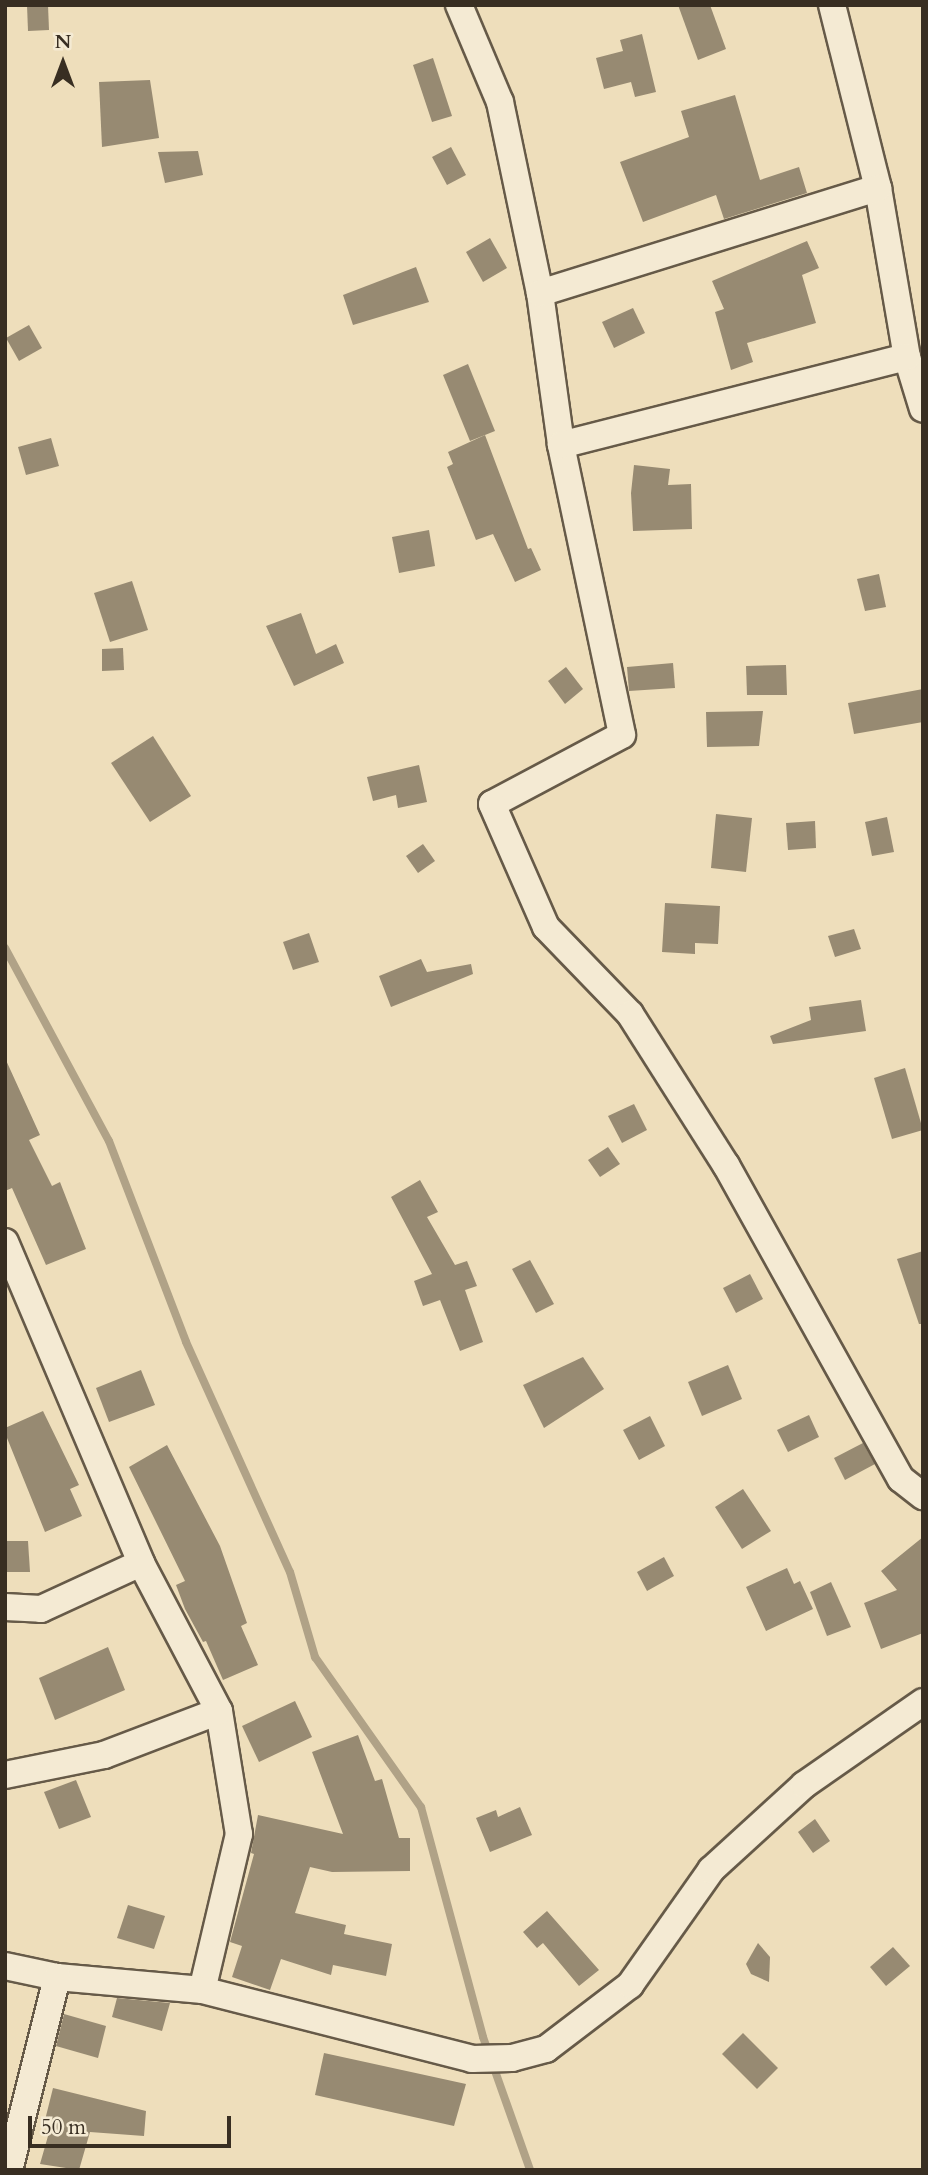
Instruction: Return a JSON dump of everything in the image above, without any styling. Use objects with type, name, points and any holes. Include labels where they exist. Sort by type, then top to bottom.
[{"type":"street","points":[[458,5],[500,102],[540,293],[561,445],[622,735],[492,804],[547,927],[630,1014],[726,1165],[901,1479],[923,1496]]},
{"type":"street","points":[[832,5],[878,188],[907,357],[923,409]]},
{"type":"street","points":[[540,293],[878,188]]},
{"type":"street","points":[[561,445],[907,357]]},
{"type":"street","points":[[5,1242],[141,1563],[219,1711],[239,1834],[202,1990]]},
{"type":"street","points":[[5,1607],[41,1609],[141,1563]]},
{"type":"street","points":[[5,1966],[57,1977],[202,1990],[472,2059],[512,2058],[547,2049],[630,1984],[711,1870],[803,1785],[923,1702]]},
{"type":"street","points":[[5,1775],[104,1755],[219,1711]]},
{"type":"street","points":[[9,2170],[12,2128],[57,1977]]},
{"type":"building","points":[[27,5],[48,5],[49,30],[28,31]]},
{"type":"building","points":[[678,5],[710,5],[726,49],[698,60]]},
{"type":"building","points":[[642,34],[656,92],[635,97],[631,82],[604,89],[596,58],[623,51],[620,40]]},
{"type":"building","points":[[433,58],[452,116],[432,122],[413,65]]},
{"type":"building","points":[[150,80],[159,138],[102,147],[99,82]]},
{"type":"building","points":[[735,95],[760,180],[799,167],[807,193],[724,219],[716,195],[643,222],[620,162],[689,137],[681,111]]},
{"type":"building","points":[[451,147],[466,175],[447,185],[432,157]]},
{"type":"building","points":[[198,151],[203,175],[165,183],[158,152]]},
{"type":"building","points":[[490,238],[507,268],[483,282],[466,252]]},
{"type":"building","points":[[807,241],[819,268],[802,275],[816,323],[747,343],[753,362],[731,370],[715,312],[724,309],[712,281]]},
{"type":"building","points":[[416,267],[429,302],[353,325],[343,295]]},
{"type":"building","points":[[633,308],[645,333],[614,348],[602,322]]},
{"type":"building","points":[[29,325],[42,348],[19,361],[6,338]]},
{"type":"building","points":[[468,364],[495,431],[470,441],[443,375]]},
{"type":"building","points":[[485,435],[528,549],[531,548],[541,570],[515,582],[493,534],[476,540],[447,467],[453,464],[448,452]]},
{"type":"building","points":[[51,438],[59,466],[26,475],[18,447]]},
{"type":"building","points":[[634,465],[670,469],[668,485],[691,484],[692,529],[633,531],[631,493]]},
{"type":"building","points":[[429,530],[435,566],[399,573],[392,537]]},
{"type":"building","points":[[879,574],[886,607],[865,611],[857,579]]},
{"type":"building","points":[[132,581],[148,630],[110,642],[94,593]]},
{"type":"building","points":[[301,613],[316,654],[336,644],[344,663],[294,686],[266,626]]},
{"type":"building","points":[[123,648],[124,670],[102,671],[102,649]]},
{"type":"building","points":[[673,663],[675,688],[629,691],[627,667]]},
{"type":"building","points":[[786,665],[787,695],[747,695],[746,666]]},
{"type":"building","points":[[566,667],[583,689],[565,704],[548,681]]},
{"type":"building","points":[[923,689],[923,722],[854,734],[848,703]]},
{"type":"building","points":[[763,711],[759,746],[707,747],[706,712]]},
{"type":"building","points":[[153,736],[191,796],[150,822],[111,763]]},
{"type":"building","points":[[419,765],[427,802],[398,808],[396,795],[373,801],[367,777]]},
{"type":"building","points":[[716,814],[752,818],[746,872],[711,868]]},
{"type":"building","points":[[887,817],[894,852],[872,856],[865,822]]},
{"type":"building","points":[[815,821],[816,848],[788,850],[786,823]]},
{"type":"building","points":[[423,844],[435,861],[418,873],[406,856]]},
{"type":"building","points":[[665,903],[720,906],[718,944],[695,943],[695,954],[662,952]]},
{"type":"building","points":[[854,929],[861,949],[835,957],[828,936]]},
{"type":"building","points":[[309,933],[319,962],[293,970],[283,942]]},
{"type":"building","points":[[421,959],[427,972],[471,964],[473,974],[391,1007],[379,976]]},
{"type":"building","points":[[861,1000],[866,1031],[773,1044],[770,1036],[811,1020],[809,1007]]},
{"type":"building","points":[[5,1058],[40,1135],[29,1140],[52,1186],[60,1182],[86,1249],[46,1265],[12,1188],[5,1191]]},
{"type":"building","points":[[905,1068],[923,1130],[892,1139],[874,1078]]},
{"type":"building","points":[[634,1104],[647,1130],[622,1143],[608,1116]]},
{"type":"building","points":[[608,1147],[620,1164],[600,1177],[588,1160]]},
{"type":"building","points":[[420,1180],[438,1212],[427,1217],[455,1265],[467,1261],[477,1286],[465,1290],[483,1342],[460,1351],[440,1300],[423,1306],[414,1281],[432,1274],[391,1197]]},
{"type":"building","points":[[923,1251],[923,1324],[919,1324],[897,1259]]},
{"type":"building","points":[[530,1260],[554,1304],[536,1313],[512,1269]]},
{"type":"building","points":[[750,1274],[763,1299],[736,1313],[723,1288]]},
{"type":"building","points":[[583,1357],[604,1389],[544,1428],[523,1385]]},
{"type":"building","points":[[728,1365],[742,1399],[702,1416],[688,1382]]},
{"type":"building","points":[[141,1370],[155,1405],[109,1422],[96,1388]]},
{"type":"building","points":[[43,1411],[79,1485],[70,1489],[82,1516],[45,1532],[5,1433],[5,1428]]},
{"type":"building","points":[[809,1415],[819,1437],[788,1452],[777,1430]]},
{"type":"building","points":[[650,1416],[665,1446],[639,1460],[623,1430]]},
{"type":"building","points":[[863,1443],[875,1464],[845,1480],[834,1458]]},
{"type":"building","points":[[167,1445],[220,1546],[247,1623],[241,1626],[258,1665],[223,1680],[206,1641],[203,1642],[185,1609],[176,1585],[185,1581],[129,1467]]},
{"type":"building","points":[[743,1489],[771,1531],[742,1549],[715,1507]]},
{"type":"building","points":[[923,1537],[923,1633],[881,1649],[864,1603],[897,1590],[881,1571]]},
{"type":"building","points":[[5,1541],[28,1541],[30,1572],[5,1572]]},
{"type":"building","points":[[664,1557],[674,1576],[647,1591],[637,1572]]},
{"type":"building","points":[[787,1568],[794,1584],[800,1581],[813,1609],[766,1631],[746,1587]]},
{"type":"building","points":[[831,1582],[851,1627],[827,1636],[810,1592]]},
{"type":"building","points":[[108,1647],[125,1690],[55,1720],[39,1678]]},
{"type":"building","points":[[295,1701],[312,1737],[259,1762],[242,1726]]},
{"type":"building","points":[[358,1735],[375,1781],[382,1779],[399,1838],[410,1838],[410,1871],[332,1872],[310,1867],[295,1913],[346,1925],[344,1934],[392,1944],[386,1976],[333,1965],[331,1975],[281,1959],[270,1990],[232,1977],[242,1946],[230,1942],[254,1854],[251,1853],[258,1815],[343,1834],[312,1752]]},
{"type":"building","points":[[76,1780],[91,1817],[59,1829],[44,1792]]},
{"type":"building","points":[[520,1807],[532,1835],[490,1852],[476,1818],[496,1810],[498,1817]]},
{"type":"building","points":[[815,1819],[830,1841],[813,1853],[798,1832]]},
{"type":"building","points":[[128,1905],[165,1916],[154,1949],[117,1938]]},
{"type":"building","points":[[547,1911],[599,1970],[579,1986],[543,1943],[537,1948],[523,1932]]},
{"type":"building","points":[[758,1943],[770,1957],[769,1982],[751,1974],[746,1964]]},
{"type":"building","points":[[893,1947],[910,1966],[886,1986],[870,1967]]},
{"type":"building","points":[[117,1998],[170,2003],[162,2031],[112,2017]]},
{"type":"building","points":[[64,2014],[106,2026],[98,2058],[56,2046]]},
{"type":"building","points":[[743,2033],[778,2068],[757,2089],[722,2054]]},
{"type":"building","points":[[324,2053],[466,2084],[454,2126],[315,2095]]},
{"type":"building","points":[[53,2088],[146,2111],[144,2136],[90,2132],[79,2170],[40,2164],[52,2122],[45,2120]]},
{"type":"waterway","points":[[5,948],[109,1141],[186,1342],[290,1572],[315,1657],[421,1807],[483,2037],[530,2170]]}]
